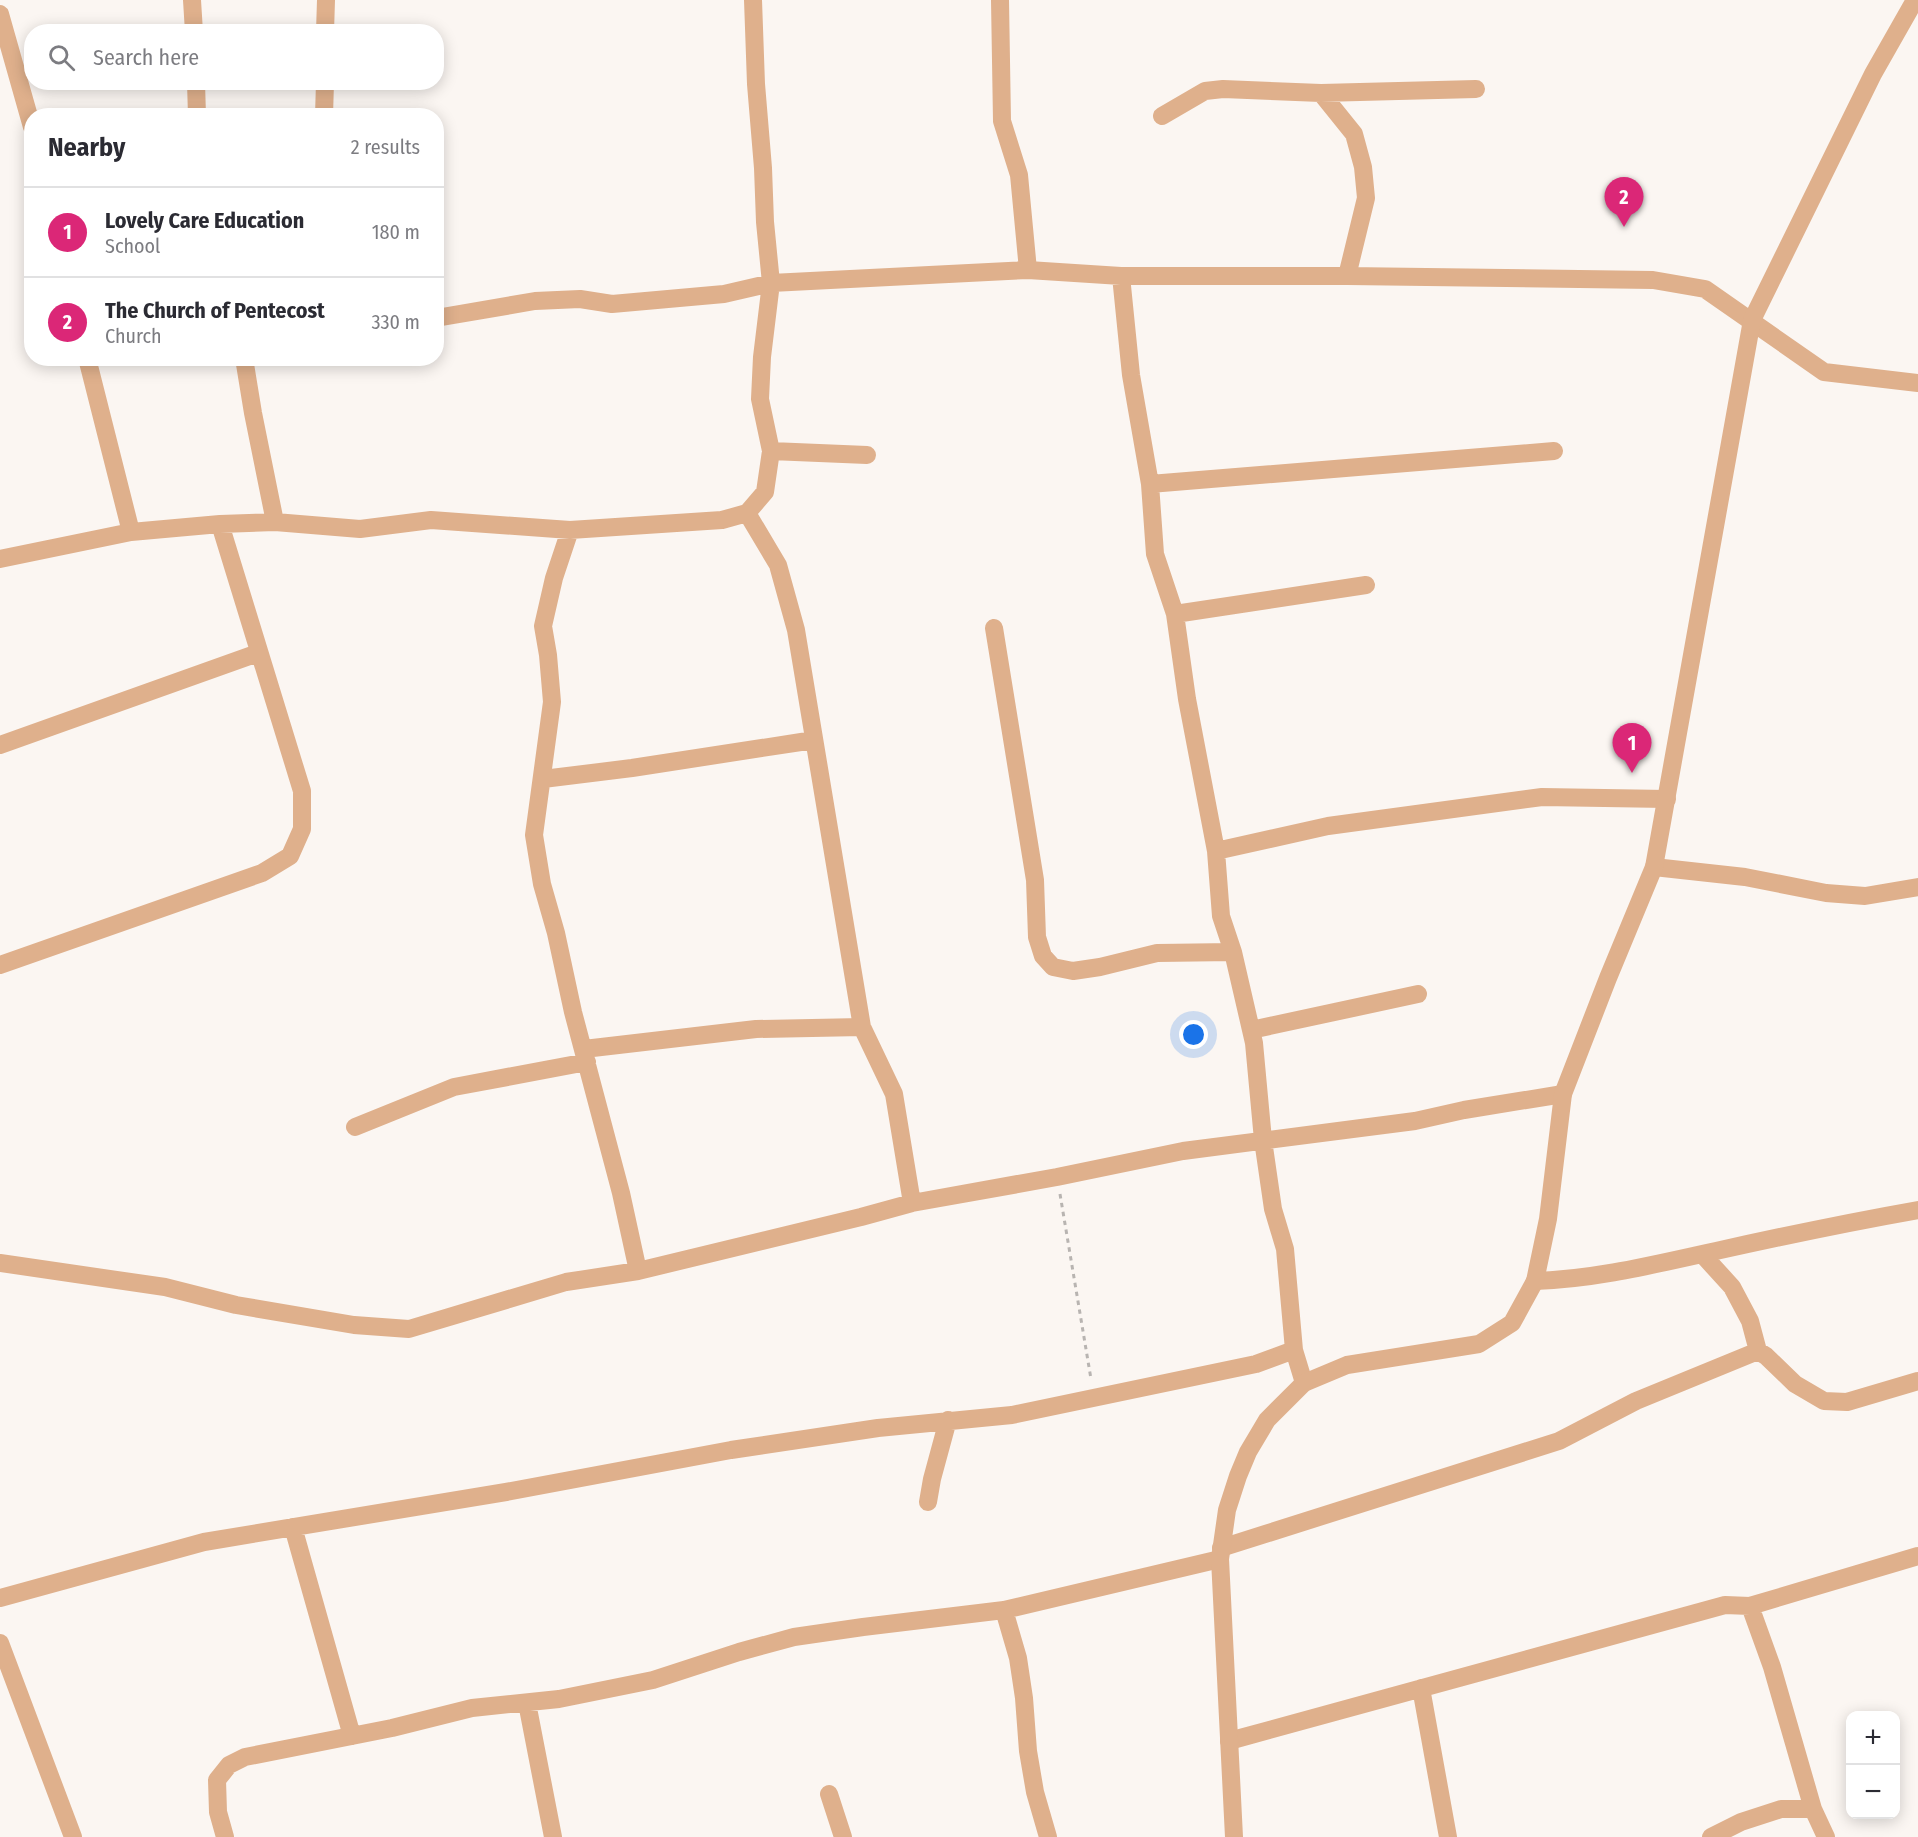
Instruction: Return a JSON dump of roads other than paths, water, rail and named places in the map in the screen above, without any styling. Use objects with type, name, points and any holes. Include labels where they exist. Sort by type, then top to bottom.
[{"type":"street","points":[[192,0],[194,24]]},
{"type":"street","points":[[326,0],[326,24]]},
{"type":"street","points":[[0,559],[131,532],[220,524],[275,522],[360,529],[431,520],[570,530],[722,520],[747,513],[765,492],[771,451],[760,399],[762,357],[771,284],[756,84],[753,0]]},
{"type":"street","points":[[999,0],[1002,120],[1019,175],[1028,270]]},
{"type":"street","points":[[1234,1837],[1220,1553],[1227,1510],[1248,1452],[1267,1420],[1304,1383],[1347,1365],[1479,1344],[1512,1323],[1535,1281],[1548,1219],[1563,1094],[1654,867],[1752,320],[1873,74],[1915,0]]},
{"type":"street","points":[[0,14],[27,108]]},
{"type":"street","points":[[1162,116],[1205,91],[1222,89],[1321,93],[1476,89]]},
{"type":"street","points":[[196,90],[197,108]]},
{"type":"street","points":[[324,90],[324,108]]},
{"type":"street","points":[[1321,93],[1354,134],[1364,167],[1365,198],[1347,276]]},
{"type":"street","points":[[444,317],[534,302],[580,299],[612,304],[663,301],[724,294],[771,284],[1028,270],[1121,276],[1653,280],[1705,289],[1824,372],[1918,383]]},
{"type":"street","points":[[1121,276],[1131,375],[1150,484],[1155,554],[1175,614],[1187,699],[1216,851],[1221,916],[1233,952],[1254,1043],[1263,1140],[1273,1209],[1285,1249],[1294,1350],[1304,1383]]},
{"type":"street","points":[[89,366],[131,532]]},
{"type":"street","points":[[249,366],[253,413],[275,522]]},
{"type":"street","points":[[771,451],[867,455]]},
{"type":"street","points":[[1150,484],[1554,451]]},
{"type":"street","points":[[747,513],[778,565],[795,630],[862,1028],[894,1094],[912,1203]]},
{"type":"street","points":[[0,965],[262,873],[290,856],[302,830],[302,790],[220,524]]},
{"type":"street","points":[[570,530],[554,578],[543,626],[552,702],[534,834],[542,884],[621,1193],[638,1271]]},
{"type":"street","points":[[1175,614],[1366,585]]},
{"type":"street","points":[[994,628],[1035,880],[1037,937],[1043,956],[1053,967],[1073,971],[1157,953],[1233,952]]},
{"type":"street","points":[[0,745],[258,652]]},
{"type":"street","points":[[543,779],[632,768],[813,740]]},
{"type":"street","points":[[1216,851],[1328,826],[1542,796],[1667,799]]},
{"type":"street","points":[[1654,867],[1783,883],[1826,893],[1865,896],[1918,886]]},
{"type":"street","points":[[1251,1030],[1418,994]]},
{"type":"street","points":[[355,1127],[453,1087],[586,1056],[756,1029],[862,1028]]},
{"type":"street","points":[[0,1263],[165,1287],[236,1305],[354,1325],[409,1329],[566,1282],[638,1271],[912,1203],[1183,1151],[1415,1121],[1464,1110],[1563,1094]]},
{"type":"street","points":[[1535,1281],[1566,1280],[1618,1272],[1918,1210]]},
{"type":"street","points":[[1702,1254],[1732,1287],[1750,1321],[1758,1351],[1795,1384],[1824,1401],[1847,1402],[1918,1381]]},
{"type":"street","points":[[0,1599],[204,1542],[506,1492],[731,1450],[878,1428],[1012,1415],[1256,1364],[1294,1350]]},
{"type":"street","points":[[225,1837],[218,1812],[217,1780],[229,1765],[245,1757],[352,1736],[472,1708],[559,1699],[652,1680],[794,1637],[1004,1610],[1220,1553],[1559,1441],[1636,1401],[1758,1351]]},
{"type":"street","points":[[928,1502],[948,1420]]},
{"type":"street","points":[[293,1527],[352,1736]]},
{"type":"street","points":[[1229,1741],[1725,1605],[1750,1606],[1918,1556]]},
{"type":"street","points":[[1750,1606],[1772,1666],[1813,1809],[1826,1837]]},
{"type":"street","points":[[1004,1610],[1018,1658],[1028,1751],[1035,1792],[1048,1837]]},
{"type":"street","points":[[0,1643],[5,1676],[74,1837]]},
{"type":"street","points":[[1421,1688],[1448,1837]]},
{"type":"street","points":[[527,1703],[553,1837]]},
{"type":"street","points":[[829,1794],[843,1837]]},
{"type":"street","points":[[1711,1837],[1741,1822],[1781,1809],[1813,1809]]},
{"type":"place","name":"The Church of Pentecost","points":[[1624,227]]},
{"type":"place","name":"Lovely Care Education","points":[[1632,773]]}]
